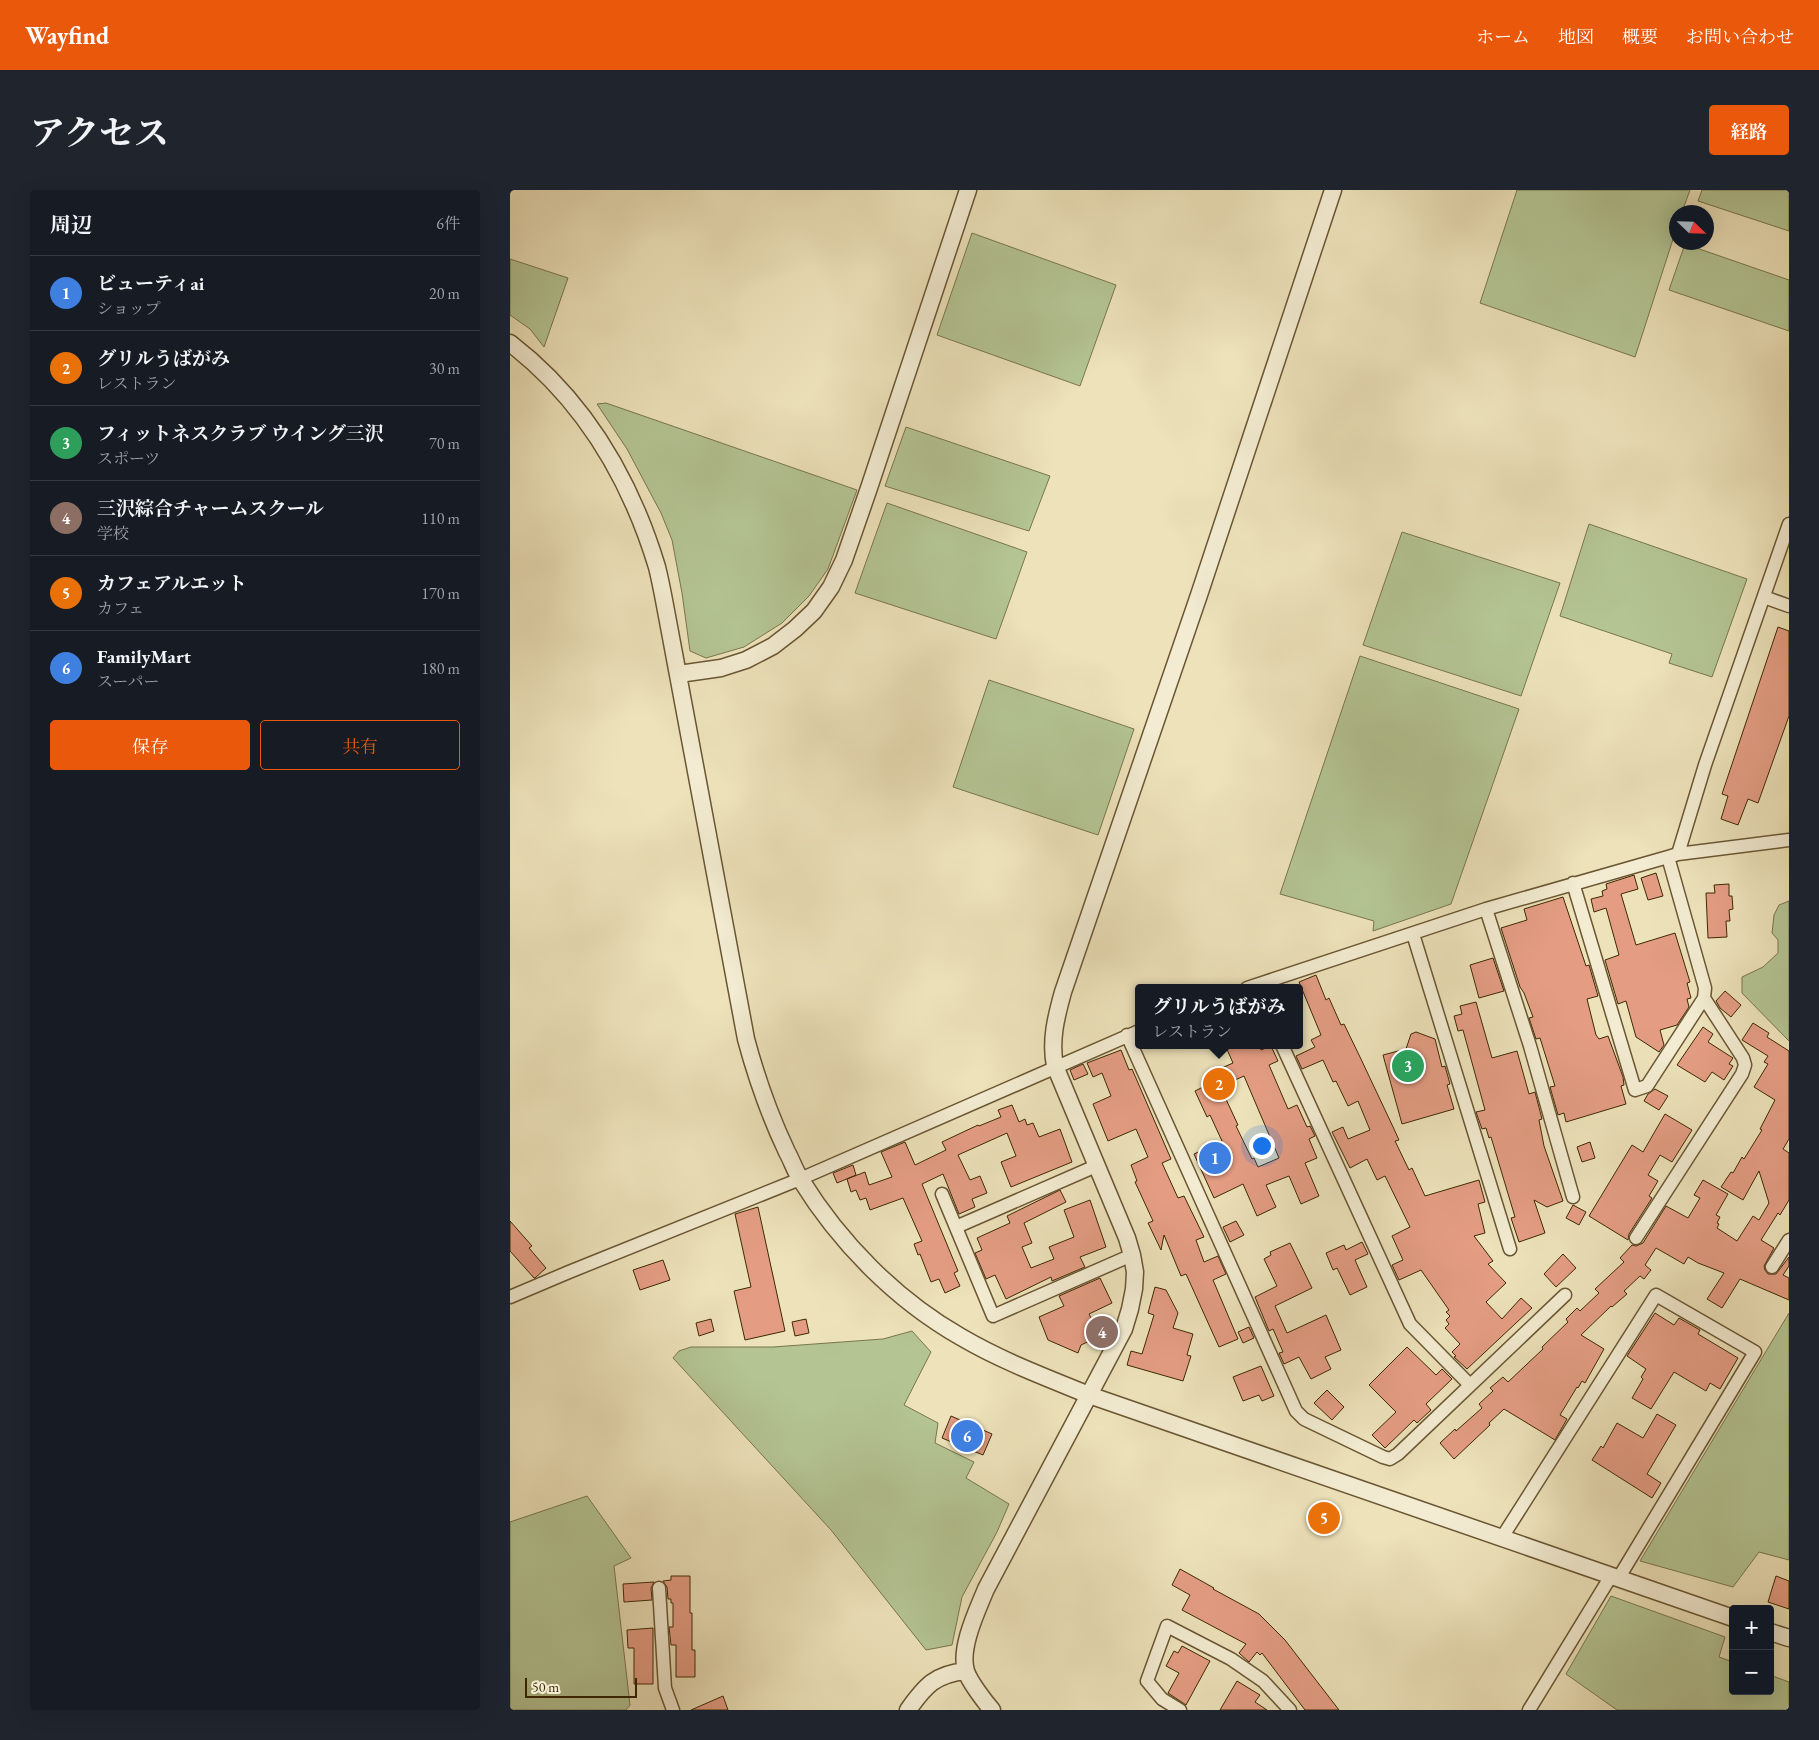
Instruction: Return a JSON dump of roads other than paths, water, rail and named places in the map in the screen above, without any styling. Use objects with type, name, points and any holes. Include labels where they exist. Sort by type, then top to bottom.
[{"type":"street","points":[[678,674],[721,668],[746,660],[773,646],[795,630],[814,611],[831,587],[844,560],[866,497],[968,190]]},
{"type":"street","points":[[992,1710],[966,1672],[965,1650],[970,1628],[986,1589],[1124,1329],[1130,1309],[1135,1272],[1127,1238],[1055,1066],[1052,1053],[1056,1015],[1062,992],[1199,595],[1333,190]]},
{"type":"street","points":[[510,343],[572,401],[589,423],[629,493],[642,523],[657,569],[746,1039],[760,1089],[800,1179],[835,1228],[869,1266],[899,1294],[929,1317],[998,1357],[1088,1395],[1729,1617]]},
{"type":"street","points":[[1573,883],[1635,1090],[1647,1086],[1704,998],[1706,988],[1673,856],[1789,524]]},
{"type":"street","points":[[1764,597],[1789,606]]},
{"type":"street","points":[[1261,984],[1486,909],[1573,883],[1673,856],[1789,840]]},
{"type":"street","points":[[1486,909],[1530,1046],[1573,1198]]},
{"type":"street","points":[[1414,934],[1510,1249]]},
{"type":"street","points":[[1636,1238],[1742,1074],[1745,1065],[1743,1058],[1704,998]]},
{"type":"street","points":[[510,1297],[800,1179],[1133,1033]]},
{"type":"street","points":[[1140,1049],[1296,1411],[1304,1419],[1390,1459],[1398,1454],[1469,1384],[1565,1295]]},
{"type":"street","points":[[1284,1049],[1410,1324],[1469,1384]]},
{"type":"street","points":[[956,1227],[1096,1166]]},
{"type":"street","points":[[942,1194],[993,1316],[1132,1255]]},
{"type":"street","points":[[1772,1267],[1789,1240]]},
{"type":"street","points":[[1501,1539],[1656,1295],[1755,1352],[1615,1577],[1528,1710]]},
{"type":"street","points":[[659,1588],[665,1688],[673,1710]]},
{"type":"street","points":[[1177,1709],[1162,1699],[1147,1681],[1168,1626],[1231,1659],[1263,1681],[1290,1710]]},
{"type":"street","points":[[1774,1633],[1789,1638]]},
{"type":"street","points":[[908,1710],[932,1682],[948,1673],[966,1672]]},
{"type":"place","name":"フィットネスクラブ ウイング三沢","points":[[1408,1066]]},
{"type":"place","name":"グリルうばがみ","points":[[1219,1084]]},
{"type":"place","name":"ビューティai","points":[[1215,1158]]},
{"type":"place","name":"三沢綜合チャームスクール","points":[[1102,1332]]},
{"type":"place","name":"FamilyMart","points":[[967,1436]]},
{"type":"place","name":"カフェアルエット","points":[[1324,1518]]}]
